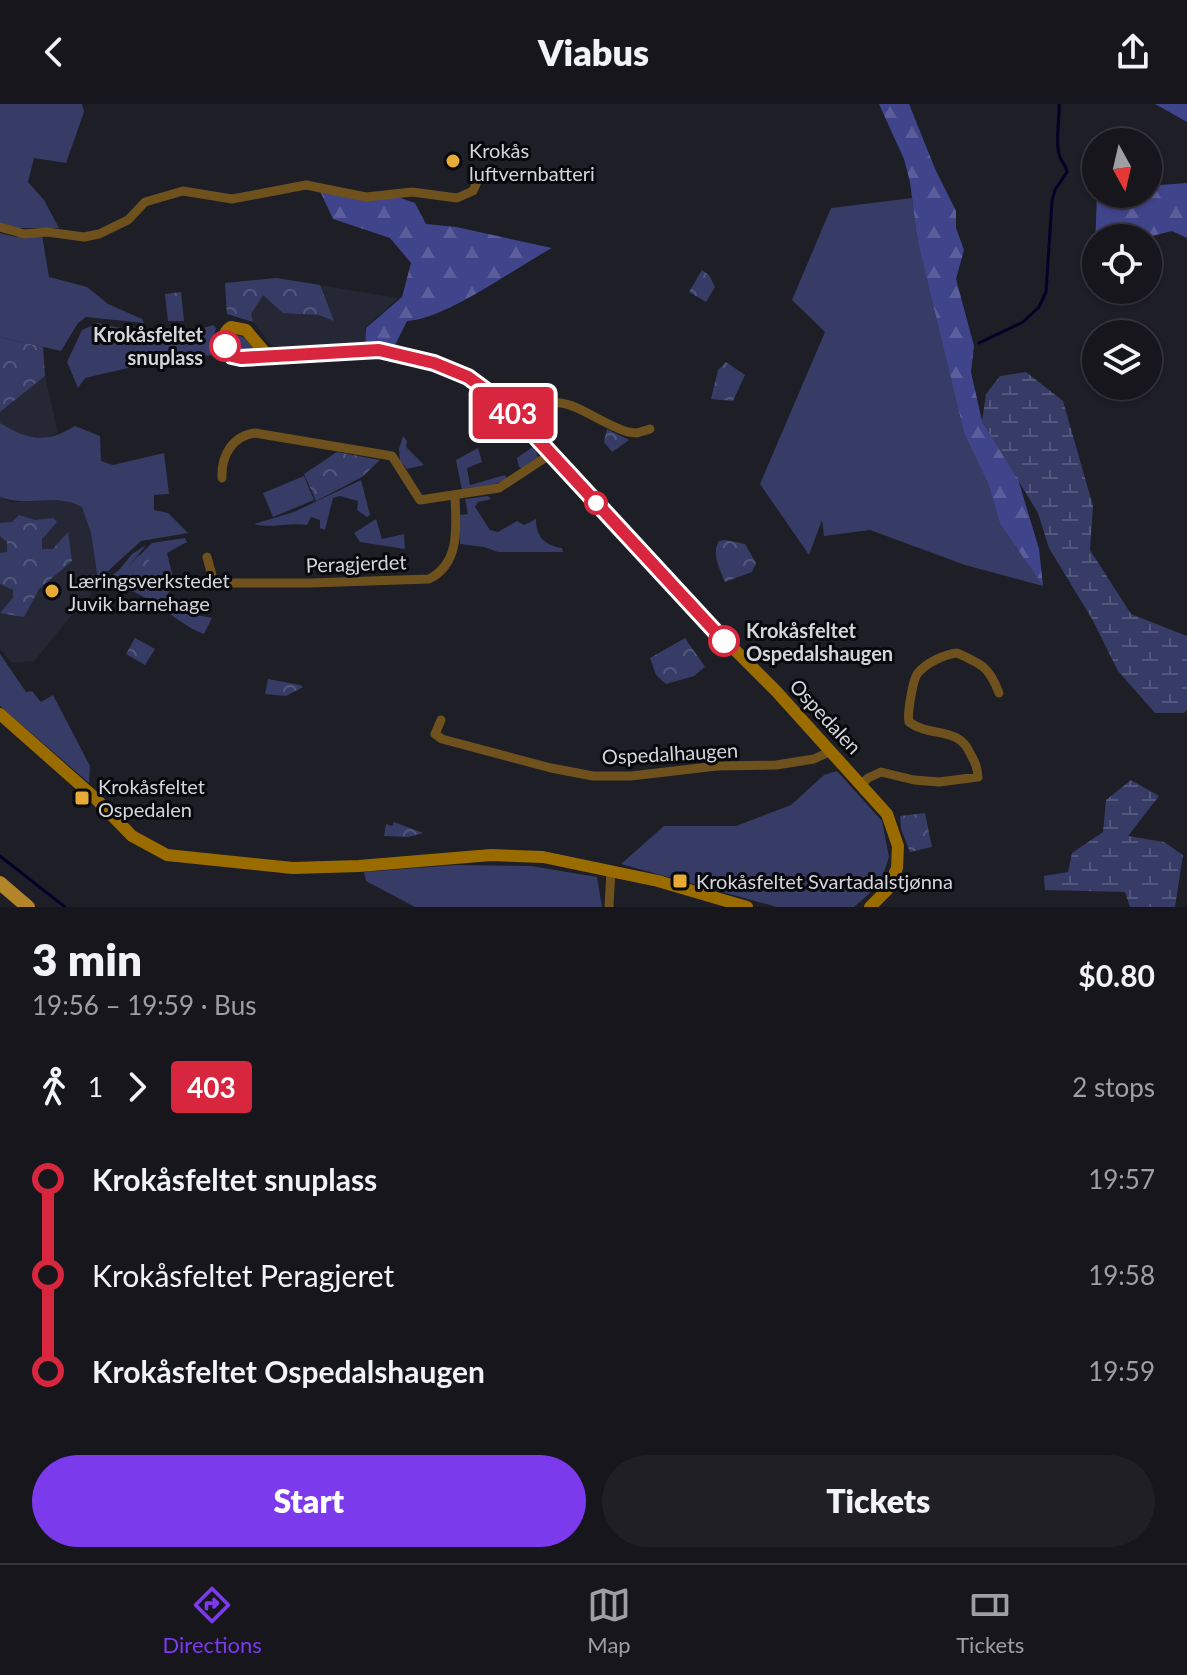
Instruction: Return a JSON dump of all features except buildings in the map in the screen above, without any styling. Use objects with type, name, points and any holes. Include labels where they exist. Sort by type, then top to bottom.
[{"type":"main road","points":[[0,883],[28,907]]},
{"type":"street","points":[[0,227],[24,234],[47,232],[84,237],[99,234],[128,220],[145,202],[183,191],[232,199],[306,185],[366,197],[412,192],[457,198],[470,194],[480,175]]},
{"type":"street","name":"Ospedalen","points":[[268,356],[362,350],[404,354],[468,377],[488,390],[776,691],[887,814],[898,846],[894,879],[870,907]]},
{"type":"street","points":[[519,419],[540,403],[554,401],[628,432],[650,429]]},
{"type":"street","points":[[222,478],[221,467],[227,451],[244,436],[260,433],[392,456],[420,500],[499,488],[551,454]]},
{"type":"street","name":"Peragjerdet","points":[[207,557],[213,579],[223,583],[429,579],[439,573],[453,553],[455,496]]},
{"type":"street","name":"Ospedalen","points":[[862,784],[881,772],[939,782],[978,777],[977,762],[963,740],[919,728],[909,722],[907,713],[916,675],[931,664],[957,653],[984,666],[999,693]]},
{"type":"street","points":[[0,714],[95,798],[132,836],[167,855],[293,868],[522,855],[611,870],[689,889],[713,902],[747,907]]},
{"type":"street","name":"Ospedalhaugen","points":[[441,720],[435,734],[442,739],[593,776],[631,776],[717,766],[776,765],[814,759],[831,751]]},
{"type":"street","points":[[609,907],[611,870]]},
{"type":"shaded area","points":[[276,278],[399,298],[365,327],[365,346],[276,351],[253,322],[227,314],[225,283]]},
{"type":"shaded area","points":[[45,376],[58,433],[43,439],[18,434],[0,423],[0,412]]},
{"type":"shaded area","points":[[0,497],[11,502],[70,500],[83,508],[91,533],[98,580],[87,602],[70,617],[34,661],[12,663],[0,649]]},
{"type":"green space","points":[[0,104],[82,104],[84,112],[66,163],[34,158],[28,182],[44,200],[59,228],[0,225]]},
{"type":"green space","points":[[879,104],[909,104],[956,211],[956,228],[964,250],[956,279],[974,346],[971,372],[982,421],[1018,479],[1039,549],[1043,586],[1000,524],[988,483],[964,432],[917,237],[910,182],[904,159]]},
{"type":"green space","points":[[1155,104],[1187,104],[1187,122]]},
{"type":"green space","points":[[1187,183],[1187,238],[1172,231],[1162,234],[1162,224],[1096,224],[1096,208],[1162,208],[1162,185]]},
{"type":"green space","points":[[319,189],[392,195],[415,203],[426,224],[456,227],[552,248],[441,312],[407,321],[394,347],[365,346],[366,328],[402,297],[411,263],[390,238],[333,219]]},
{"type":"green space","points":[[912,198],[917,237],[1000,524],[1043,586],[965,565],[870,530],[824,536],[822,520],[809,555],[760,484],[825,332],[792,300],[831,208]]},
{"type":"green space","points":[[0,233],[15,237],[42,235],[49,277],[87,287],[108,304],[142,319],[144,323],[86,317],[78,323],[61,351],[0,337]]},
{"type":"green space","points":[[702,270],[709,275],[715,287],[706,302],[689,292]]},
{"type":"green space","points":[[276,278],[320,285],[334,321],[319,315],[283,313],[263,295],[251,314],[253,322],[227,314],[225,283]]},
{"type":"green space","points":[[181,292],[184,321],[168,321],[165,294]]},
{"type":"green space","points":[[98,323],[141,332],[170,333],[213,325],[216,328],[212,343],[216,355],[167,359],[85,378],[78,388],[67,362],[82,330]]},
{"type":"green space","points":[[231,333],[243,337],[258,352],[233,351],[228,336]]},
{"type":"green space","points":[[0,337],[43,347],[45,376],[0,412]]},
{"type":"green space","points":[[726,362],[745,375],[733,401],[711,399],[718,370]]},
{"type":"green space","points":[[1026,372],[1063,401],[1093,506],[1090,550],[1131,614],[1187,636],[1187,710],[1184,713],[1155,713],[1118,671],[1092,619],[1049,548],[1038,513],[982,421],[986,394],[1000,376]]},
{"type":"green space","points":[[0,423],[37,438],[55,436],[75,426],[100,436],[101,461],[113,465],[164,453],[169,494],[154,495],[154,510],[168,513],[188,533],[141,541],[98,580],[91,533],[82,507],[62,501],[21,501],[0,497]]},
{"type":"green space","points":[[607,429],[629,440],[612,452],[604,442]]},
{"type":"green space","points":[[403,436],[407,441],[406,447],[424,465],[407,469],[400,461],[399,449]]},
{"type":"green space","points":[[534,446],[538,457],[519,467],[517,458]]},
{"type":"green space","points":[[478,448],[482,462],[467,468],[470,485],[505,475],[507,478],[462,490],[456,460]]},
{"type":"green space","points":[[337,452],[380,460],[362,477],[316,501],[304,474]]},
{"type":"green space","points":[[304,476],[314,500],[273,517],[263,493]]},
{"type":"green space","points":[[361,480],[370,515],[367,517],[357,510],[358,501],[340,496],[333,498],[325,530],[320,528],[320,520],[311,517],[307,525],[254,524],[294,512]]},
{"type":"green space","points":[[488,496],[491,499],[478,502],[475,507],[490,530],[498,532],[517,521],[524,525],[536,519],[542,539],[562,548],[563,552],[498,552],[460,544],[459,515],[468,514],[465,499]]},
{"type":"green space","points":[[19,515],[35,520],[53,518],[57,522],[42,539],[42,549],[53,549],[68,532],[72,561],[39,589],[24,617],[0,613],[13,598],[13,590],[0,584],[0,553],[7,552],[7,542],[0,536],[0,523],[12,522]]},
{"type":"green space","points":[[376,519],[382,539],[404,534],[405,549],[360,542],[354,533]]},
{"type":"green space","points":[[185,538],[187,542],[167,553],[174,581],[167,596],[197,615],[212,618],[204,634],[135,592],[111,587],[106,580],[132,554],[146,545],[129,566],[152,543]]},
{"type":"green space","points":[[719,541],[745,544],[756,563],[752,572],[725,582],[716,551]]},
{"type":"green space","points":[[139,555],[149,560],[152,576],[142,580],[139,572],[132,574],[129,566]]},
{"type":"green space","points":[[135,638],[155,649],[145,665],[126,654]]},
{"type":"green space","points":[[685,638],[705,667],[694,676],[666,684],[656,675],[650,658]]},
{"type":"green space","points":[[0,654],[26,692],[32,691],[41,702],[53,695],[90,766],[89,783],[0,706]]},
{"type":"green space","points":[[268,679],[303,687],[286,696],[265,694]]},
{"type":"green space","points":[[837,771],[882,821],[889,857],[880,884],[854,907],[777,907],[621,864],[664,826],[736,826],[791,805],[824,775]]},
{"type":"green space","points":[[1131,780],[1159,796],[1128,836],[1164,842],[1183,855],[1175,907],[1130,907],[1125,892],[1045,890],[1044,876],[1068,872],[1072,853],[1103,832],[1106,800]]},
{"type":"green space","points":[[925,813],[932,847],[910,852],[901,829],[900,816]]},
{"type":"green space","points":[[394,822],[423,833],[408,837],[384,836],[386,824],[392,826]]},
{"type":"green space","points":[[456,865],[531,866],[597,877],[602,907],[415,907],[366,881],[364,872]]},
{"type":"waterway","points":[[979,343],[1023,322],[1039,307],[1046,292],[1052,201],[1067,172],[1058,148],[1059,104]]},
{"type":"waterway","points":[[0,856],[65,907]]},
{"type":"bus line","name":"403","points":[[225,346],[232,356],[241,358],[379,350],[434,363],[468,377],[506,405],[724,641]]},
{"type":"place","name":"Krokås luftvernbatteri","points":[[453,161]]},
{"type":"place","name":"Krokåsfeltet snuplass","points":[[225,346]]},
{"type":"place","name":"Læringsverkstedet Juvik barnehage","points":[[52,591]]},
{"type":"place","name":"Krokåsfeltet Ospedalshaugen","points":[[724,641]]},
{"type":"place","name":"Krokåsfeltet Ospedalen","points":[[82,798]]},
{"type":"place","name":"Krokåsfeltet Svartadalstjønna","points":[[680,881]]}]
